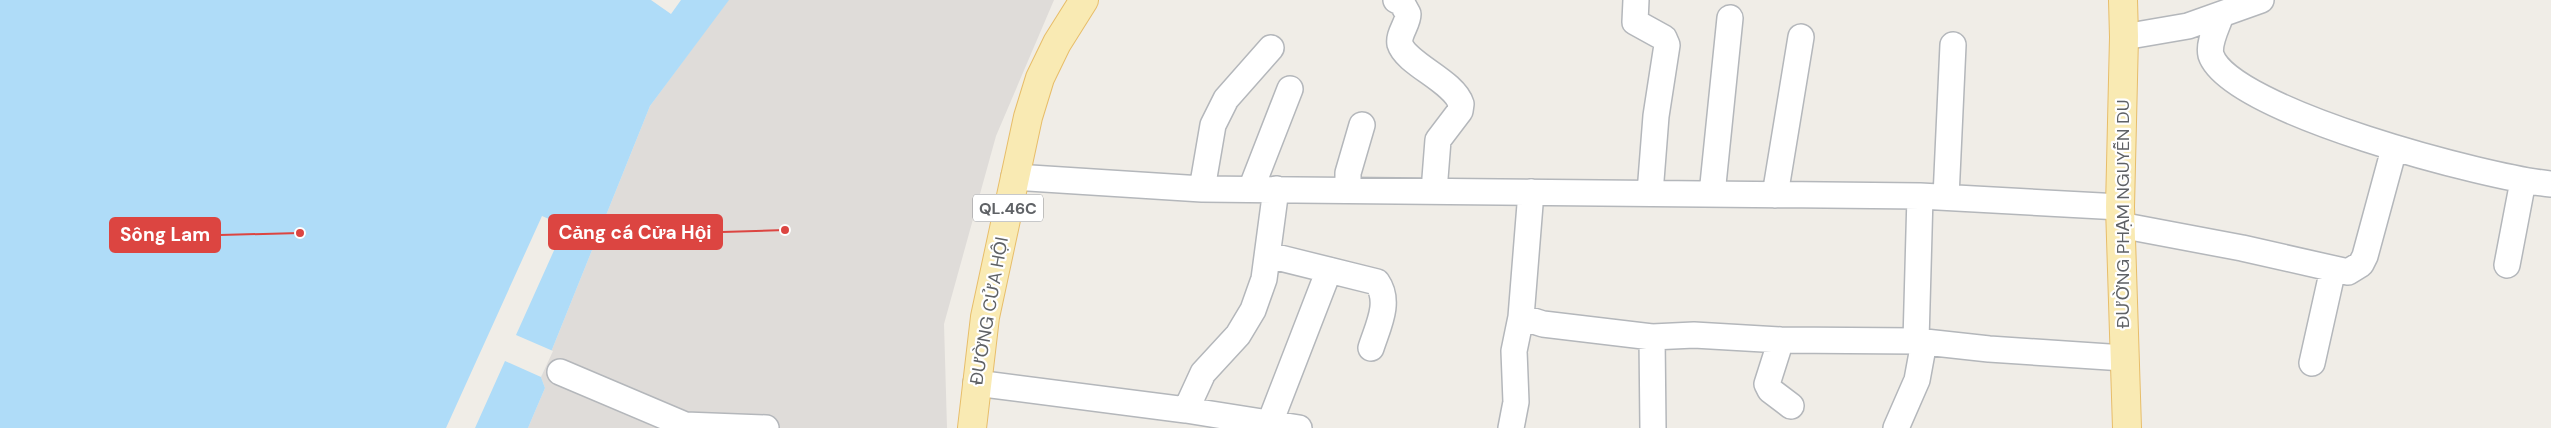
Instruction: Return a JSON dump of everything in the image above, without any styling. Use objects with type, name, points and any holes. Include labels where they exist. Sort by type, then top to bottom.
[{"type":"main road","name":"ĐƯỜNG CỬA HỘI","points":[[972,428],[985,317],[1014,177],[1040,78],[1057,43],[1084,0]]},
{"type":"main road","name":"ĐƯỜNG PHẠM NGUYỄN DU","points":[[2123,0],[2124,38],[2120,216],[2127,428]]},
{"type":"street","points":[[1396,0],[1402,3],[1408,14],[1400,38],[1404,50],[1455,93],[1461,104],[1460,111],[1438,140],[1434,191]]},
{"type":"street","points":[[1636,0],[1635,22],[1664,38],[1667,45],[1656,116],[1650,194]]},
{"type":"street","points":[[2124,38],[2188,26],[2261,0]]},
{"type":"street","points":[[2221,15],[2212,42],[2211,54],[2222,73],[2260,97],[2394,149],[2523,182],[2551,184]]},
{"type":"street","points":[[1712,194],[1730,18]]},
{"type":"street","points":[[1774,195],[1801,37]]},
{"type":"street","points":[[1946,197],[1953,45]]},
{"type":"street","points":[[1202,189],[1213,125],[1226,99],[1271,48]]},
{"type":"street","points":[[1251,189],[1290,89]]},
{"type":"street","points":[[1348,190],[1348,173],[1362,125]]},
{"type":"street","points":[[1014,177],[1202,189],[1946,197],[2120,216],[2242,248],[2348,272],[2361,264],[2394,149]]},
{"type":"street","points":[[2506,265],[2523,182]]},
{"type":"street","points":[[1186,410],[1203,372],[1238,335],[1253,310],[1264,279],[1276,189]]},
{"type":"street","points":[[1511,428],[1516,402],[1514,351],[1521,318],[1531,192]]},
{"type":"street","points":[[1896,428],[1917,380],[1920,342],[1920,196]]},
{"type":"street","points":[[1268,255],[1377,282],[1383,291],[1385,303],[1371,348]]},
{"type":"street","points":[[2312,363],[2333,269]]},
{"type":"street","points":[[1265,425],[1329,270]]},
{"type":"street","points":[[1521,318],[1543,324],[1652,337],[1694,336],[1781,340],[1920,342],[1989,349],[2124,358]]},
{"type":"street","points":[[1652,337],[1653,428]]},
{"type":"street","points":[[1781,340],[1767,384],[1770,390],[1791,406]]},
{"type":"street","points":[[560,372],[686,426],[766,428]]},
{"type":"street","points":[[976,383],[1186,410],[1265,425],[1299,428]]},
{"type":"shaded area","points":[[728,0],[1054,0],[996,136],[944,324],[947,428],[528,428],[545,388],[541,377],[650,106]]},
{"type":"water","points":[[0,0],[729,0],[650,106],[541,377],[545,388],[528,428],[0,428]]},
{"type":"pier","points":[[651,0],[681,0],[671,14]]},
{"type":"pier","points":[[542,216],[565,226],[516,335],[553,351],[541,377],[505,361],[475,428],[446,428]]},
{"type":"place","name":"Cảng cá Cửa Hội","points":[[785,230]]},
{"type":"place","name":"Sông Lam","points":[[300,233]]}]
